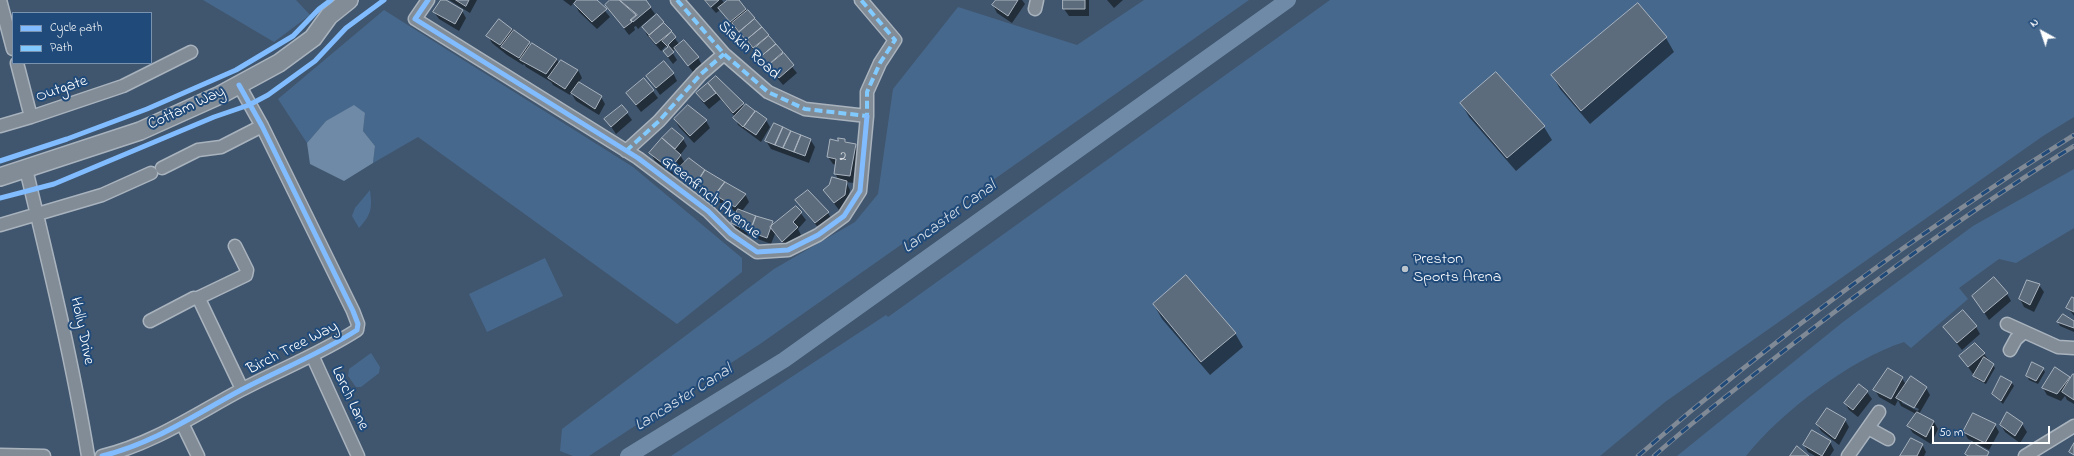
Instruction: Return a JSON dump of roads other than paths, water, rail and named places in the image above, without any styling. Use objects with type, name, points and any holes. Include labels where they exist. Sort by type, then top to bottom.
[{"type":"main road","name":"Cottam Way","points":[[0,177],[140,131],[239,85],[280,63],[307,42],[329,16],[349,0]]},
{"type":"street","points":[[0,0],[2,17],[12,46]]},
{"type":"street","name":"Greenfinch Avenue","points":[[428,0],[415,19],[626,151],[708,211],[731,234],[757,252],[788,250],[818,235],[844,216],[860,191],[867,116]]},
{"type":"street","name":"Siskin Road","points":[[677,0],[724,54],[768,92],[805,109],[867,116]]},
{"type":"street","points":[[861,0],[894,40],[880,63],[867,92],[867,116]]},
{"type":"street","name":"Outgate","points":[[0,126],[123,86],[191,52]]},
{"type":"street","points":[[626,151],[659,121],[701,74],[724,54]]},
{"type":"street","points":[[17,64],[31,117]]},
{"type":"street","name":"Birch Tree Way","points":[[102,456],[120,452],[155,438],[242,389],[312,355],[357,330],[358,324],[353,311],[262,126],[239,85]]},
{"type":"street","points":[[0,224],[102,195],[198,150],[221,147],[262,126]]},
{"type":"street","name":"Holly Drive","points":[[26,169],[68,345],[88,456]]},
{"type":"street","points":[[150,320],[194,298],[198,298],[246,275],[247,270],[235,246]]},
{"type":"street","name":"Birch Tree Way","points":[[198,298],[242,389]]},
{"type":"street","points":[[2007,324],[2058,347],[2074,348]]},
{"type":"street","points":[[2010,350],[2016,340],[2024,332]]},
{"type":"street","name":"Larch Lane","points":[[312,355],[358,456]]},
{"type":"street","points":[[1848,456],[1879,412]]},
{"type":"street","points":[[182,423],[198,456]]},
{"type":"street","points":[[2026,456],[2074,426]]},
{"type":"street","points":[[1868,428],[1888,439]]},
{"type":"street","points":[[0,455],[44,456]]},
{"type":"waterway","name":"Lancaster Canal","points":[[628,456],[784,360],[1288,0]]},
{"type":"railway","points":[[1638,456],[1742,369],[1850,287],[1960,209],[2074,135]]},
{"type":"railway","points":[[1654,456],[1699,418],[1848,301],[1959,221],[2035,170],[2074,146]]},
{"type":"place","name":"Preston Sports Arena","points":[[1405,269]]}]
